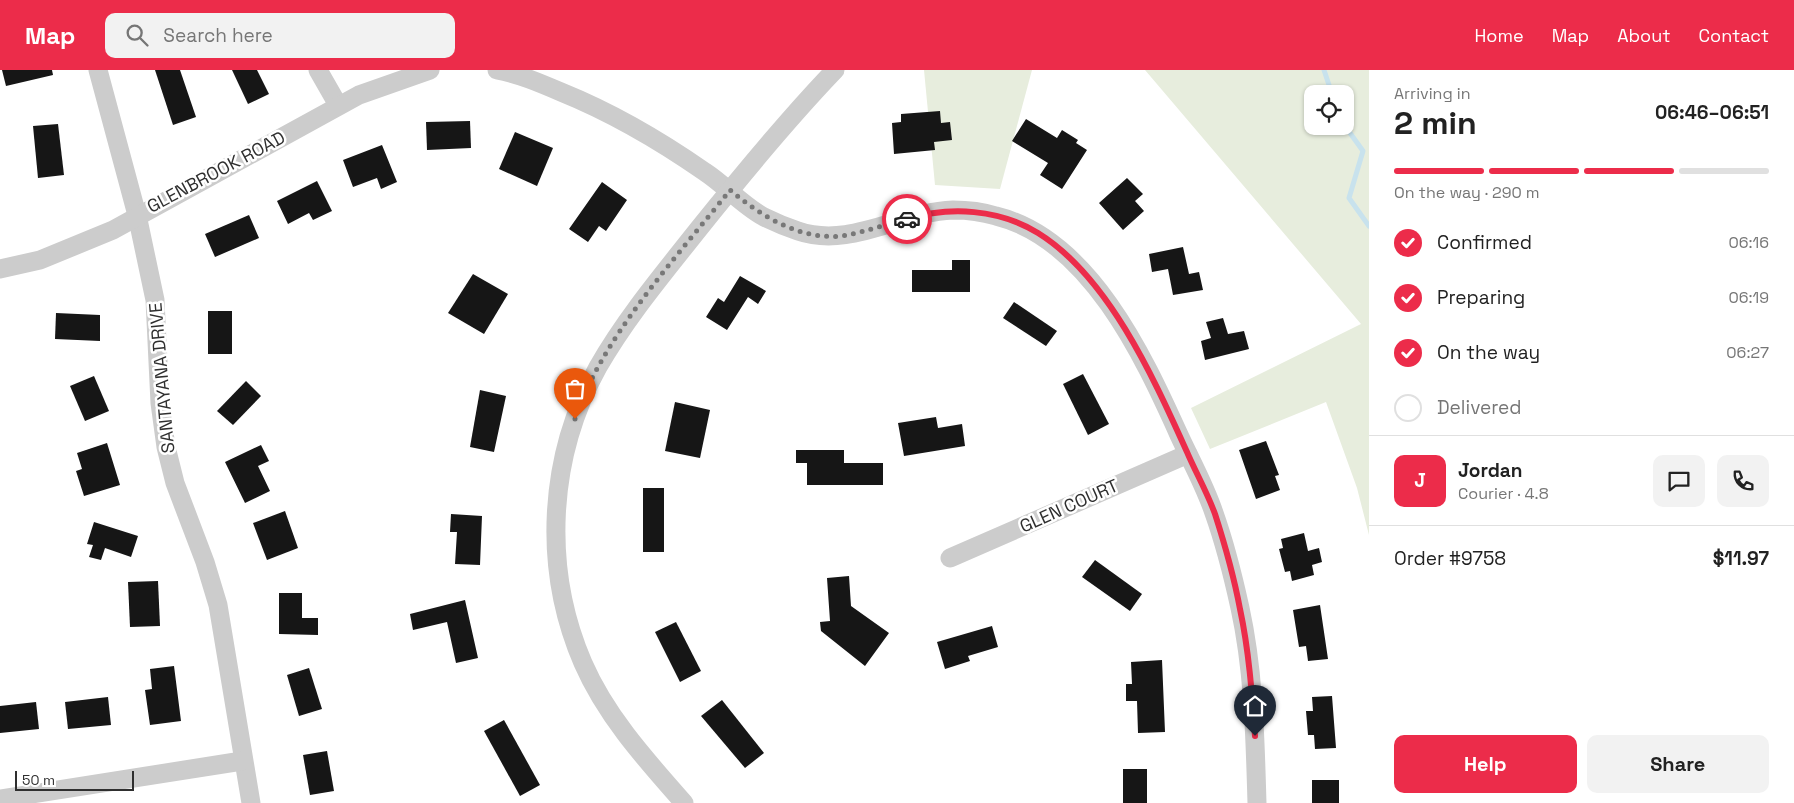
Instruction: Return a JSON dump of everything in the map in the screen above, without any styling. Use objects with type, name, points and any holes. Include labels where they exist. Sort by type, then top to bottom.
[{"type":"street","name":"SANTAYANA DRIVE","points":[[98,70],[137,215],[155,300],[160,403],[166,447],[175,483],[205,562],[218,605],[231,676],[242,761],[250,803]]},
{"type":"street","points":[[318,70],[338,105]]},
{"type":"street","name":"GLENBROOK ROAD","points":[[0,269],[40,260],[113,230],[338,105],[367,92],[430,70]]},
{"type":"street","points":[[497,70],[524,77],[627,122],[708,173],[763,216],[800,232],[816,236],[847,235],[914,217],[953,210],[996,216],[1038,233],[1071,260],[1106,301],[1140,356],[1188,454],[1214,513],[1240,609],[1251,682],[1257,803]]},
{"type":"street","points":[[684,803],[625,732],[602,699],[584,665],[570,630],[558,575],[556,547],[558,496],[566,448],[580,405],[598,367],[626,324],[730,190],[803,104],[835,70]]},
{"type":"street","name":"GLEN COURT","points":[[950,558],[1188,454]]},
{"type":"street","points":[[0,799],[242,761]]},
{"type":"green space","points":[[924,70],[1032,70],[1000,189],[935,185]]},
{"type":"green space","points":[[1145,70],[1369,70],[1369,535],[1357,488],[1326,402],[1210,449],[1191,408],[1361,324]]},
{"type":"building","points":[[2,70],[52,70],[53,75],[6,86]]},
{"type":"building","points":[[155,70],[180,70],[196,117],[173,125]]},
{"type":"building","points":[[232,70],[257,70],[269,94],[248,104]]},
{"type":"building","points":[[940,111],[941,123],[950,122],[952,140],[934,142],[935,150],[894,154],[892,123],[901,122],[901,114]]},
{"type":"building","points":[[1026,119],[1057,138],[1062,130],[1078,140],[1076,143],[1087,150],[1062,189],[1040,175],[1048,163],[1012,141]]},
{"type":"building","points":[[470,121],[471,148],[427,150],[426,122]]},
{"type":"building","points":[[58,124],[64,175],[38,178],[33,126]]},
{"type":"building","points":[[515,132],[553,148],[537,186],[499,169]]},
{"type":"building","points":[[382,145],[397,182],[381,189],[377,178],[353,187],[343,160]]},
{"type":"building","points":[[1127,178],[1143,194],[1135,201],[1144,211],[1123,230],[1099,203]]},
{"type":"building","points":[[317,181],[332,211],[313,220],[309,213],[288,224],[277,201]]},
{"type":"building","points":[[602,182],[627,200],[606,231],[599,226],[588,242],[569,229]]},
{"type":"building","points":[[249,215],[259,238],[215,257],[205,234]]},
{"type":"building","points":[[1183,247],[1189,274],[1199,272],[1203,290],[1173,295],[1168,269],[1152,272],[1149,254]]},
{"type":"building","points":[[952,260],[970,260],[970,292],[912,292],[912,270],[952,270]]},
{"type":"building","points":[[473,274],[508,294],[484,334],[448,313]]},
{"type":"building","points":[[740,276],[766,291],[758,304],[748,297],[727,330],[706,317],[718,298],[724,302]]},
{"type":"building","points":[[1014,302],[1057,331],[1046,346],[1003,318]]},
{"type":"building","points":[[208,311],[232,311],[232,354],[208,354]]},
{"type":"building","points":[[56,313],[100,315],[100,341],[55,339]]},
{"type":"building","points":[[1223,318],[1228,334],[1244,331],[1249,349],[1205,360],[1201,341],[1211,338],[1206,322]]},
{"type":"building","points":[[1083,374],[1109,424],[1088,435],[1063,384]]},
{"type":"building","points":[[94,376],[109,411],[85,421],[70,386]]},
{"type":"building","points":[[246,381],[261,396],[233,425],[217,411]]},
{"type":"building","points":[[480,390],[506,396],[494,452],[470,447]]},
{"type":"building","points":[[675,402],[710,410],[700,458],[665,451]]},
{"type":"building","points":[[936,417],[938,428],[962,424],[965,446],[904,456],[898,423]]},
{"type":"building","points":[[1266,441],[1279,475],[1275,476],[1280,490],[1256,499],[1239,450]]},
{"type":"building","points":[[107,443],[120,485],[84,496],[76,471],[82,469],[77,453]]},
{"type":"building","points":[[261,445],[269,461],[258,466],[270,491],[245,503],[225,462]]},
{"type":"building","points":[[796,450],[844,450],[844,463],[883,463],[883,485],[807,485],[807,463],[796,463]]},
{"type":"building","points":[[643,488],[664,488],[664,552],[643,552]]},
{"type":"building","points":[[285,511],[298,548],[267,560],[253,523]]},
{"type":"building","points":[[451,514],[482,516],[480,565],[455,564],[457,532],[450,532]]},
{"type":"building","points":[[94,522],[138,536],[131,557],[105,548],[101,560],[89,557],[93,545],[87,544]]},
{"type":"building","points":[[1304,533],[1308,551],[1319,548],[1322,562],[1312,565],[1314,575],[1292,581],[1290,571],[1285,572],[1279,549],[1283,548],[1281,539]]},
{"type":"building","points":[[1095,560],[1142,594],[1130,611],[1082,577]]},
{"type":"building","points":[[849,576],[851,606],[889,633],[865,666],[821,631],[820,622],[830,621],[827,578]]},
{"type":"building","points":[[158,581],[160,626],[130,627],[128,582]]},
{"type":"building","points":[[279,593],[302,593],[302,618],[318,618],[318,635],[279,634]]},
{"type":"building","points":[[465,600],[478,658],[456,663],[447,622],[413,630],[410,614]]},
{"type":"building","points":[[1320,605],[1328,659],[1308,661],[1306,646],[1299,647],[1293,610]]},
{"type":"building","points":[[676,622],[701,671],[680,682],[655,632]]},
{"type":"building","points":[[992,626],[998,647],[968,656],[970,661],[945,669],[937,642]]},
{"type":"building","points":[[1162,660],[1165,732],[1138,733],[1137,701],[1126,701],[1126,684],[1132,684],[1131,662]]},
{"type":"building","points":[[174,666],[181,721],[150,725],[145,690],[152,689],[150,669]]},
{"type":"building","points":[[309,668],[322,709],[299,716],[287,675]]},
{"type":"building","points":[[1332,696],[1336,748],[1315,749],[1314,735],[1308,735],[1306,711],[1313,711],[1312,697]]},
{"type":"building","points":[[108,697],[111,725],[68,729],[65,702]]},
{"type":"building","points":[[722,700],[764,753],[745,768],[701,716]]},
{"type":"building","points":[[36,702],[39,729],[0,733],[0,706]]},
{"type":"building","points":[[504,720],[540,785],[520,796],[484,731]]},
{"type":"building","points":[[327,751],[334,791],[310,795],[303,755]]},
{"type":"building","points":[[1123,769],[1147,769],[1147,803],[1123,803]]},
{"type":"building","points":[[1312,780],[1339,780],[1339,803],[1312,803]]},
{"type":"waterway","points":[[1324,70],[1329,85]]},
{"type":"waterway","points":[[1351,135],[1363,151],[1349,198],[1369,226]]},
{"type":"way so far","points":[[575,419],[598,367],[626,324],[730,190],[763,216],[800,232],[816,236],[847,235],[907,219]]},
{"type":"route","points":[[907,219],[934,212],[953,210],[996,216],[1022,225],[1038,233],[1071,260],[1106,301],[1160,393],[1204,487],[1214,513],[1228,559],[1247,646],[1255,736]]}]
